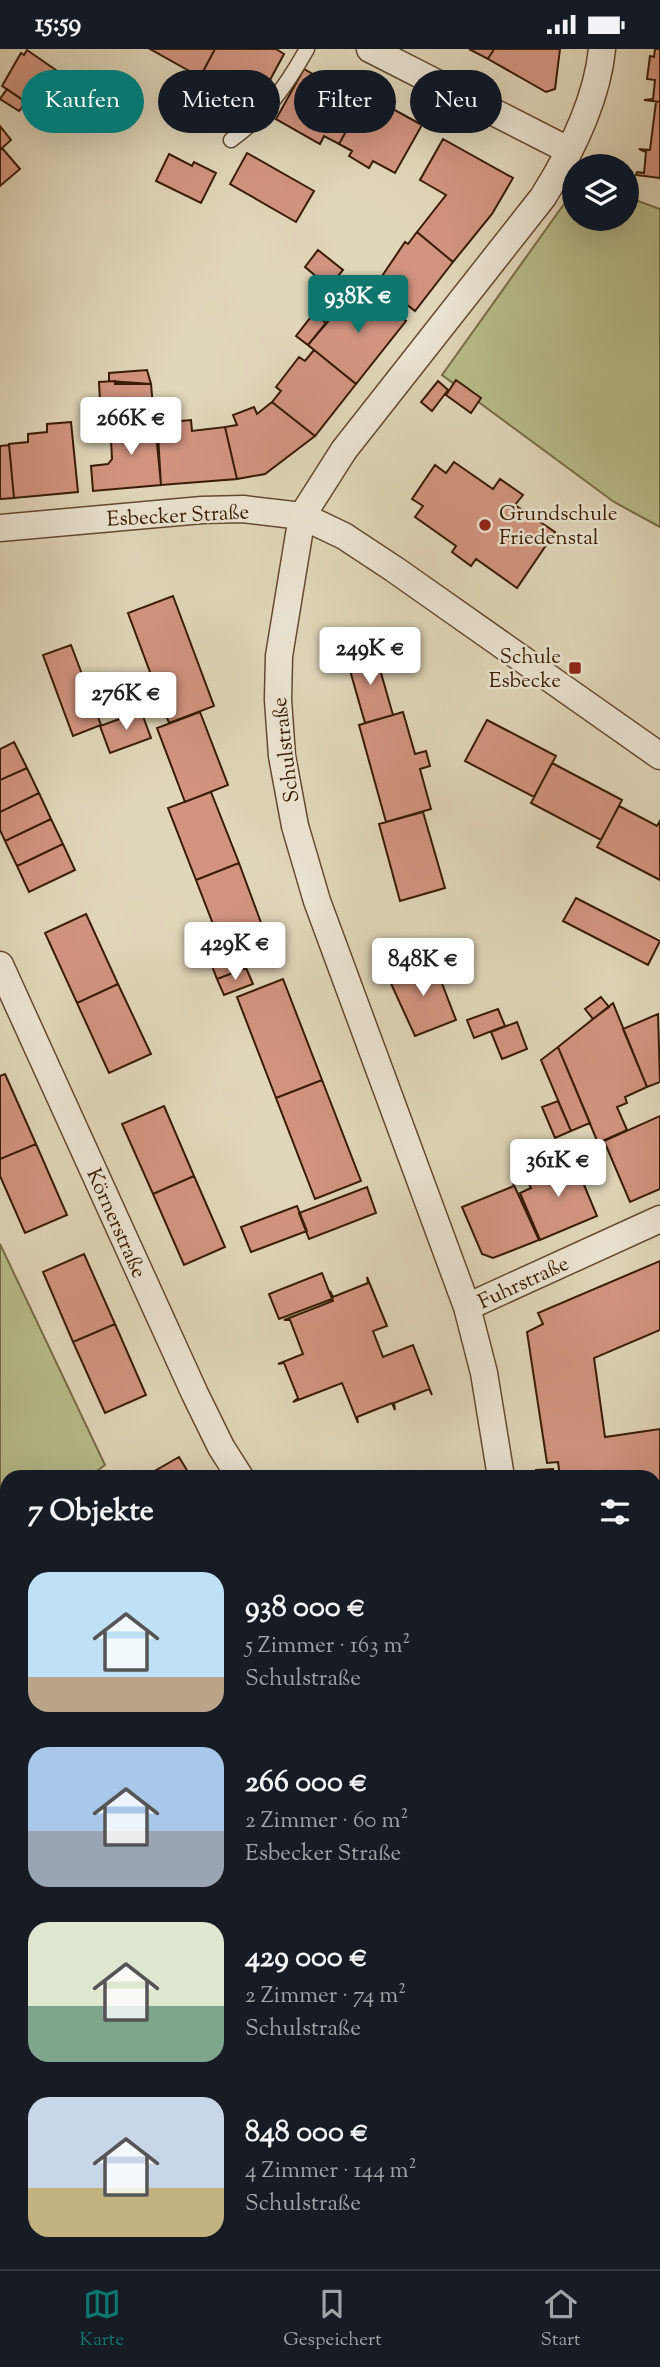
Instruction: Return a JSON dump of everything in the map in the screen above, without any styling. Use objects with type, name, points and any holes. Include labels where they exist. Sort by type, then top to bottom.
[{"type":"street","points":[[370,49],[568,150]]},
{"type":"street","name":"Schulstraße","points":[[467,1307],[317,901],[296,826],[282,756],[278,701],[279,656],[302,516],[344,450],[543,197],[562,167],[600,76],[602,49]]},
{"type":"street","name":"Esbecker Straße","points":[[0,528],[202,510],[243,509],[302,516],[344,536],[394,569],[660,756]]},
{"type":"street","name":"Körnerstraße","points":[[0,965],[195,1394],[220,1447],[235,1470]]},
{"type":"street","name":"Fuhrstraße","points":[[500,1470],[484,1373],[467,1307],[660,1219]]},
{"type":"lane","points":[[231,140],[253,124],[283,92],[307,49]]},
{"type":"green space","points":[[639,201],[660,209],[660,527],[614,502],[442,375],[562,207],[562,231],[639,231]]},
{"type":"green space","points":[[0,1244],[105,1465],[98,1470],[0,1470]]},
{"type":"building","points":[[150,49],[215,49],[204,70],[188,70]]},
{"type":"building","points":[[215,49],[276,49],[284,54],[275,70],[204,70]]},
{"type":"building","points":[[469,49],[494,49],[488,59]]},
{"type":"building","points":[[494,49],[560,49],[555,89],[546,92],[488,59]]},
{"type":"building","points":[[655,49],[660,49],[660,102],[644,100],[653,99],[655,80],[647,79],[650,56],[654,57]]},
{"type":"building","points":[[27,50],[56,70],[21,70],[21,99],[2,86],[21,53],[24,55]]},
{"type":"building","points":[[294,87],[294,129],[280,121],[280,112]]},
{"type":"building","points":[[7,89],[21,99],[21,108],[19,111],[0,99]]},
{"type":"building","points":[[656,102],[660,102],[660,178],[639,175],[639,172],[644,173],[646,152],[639,149],[650,150]]},
{"type":"building","points":[[396,111],[410,118],[410,133],[418,133],[395,173],[373,161],[369,168],[349,156],[352,151],[339,144],[345,133],[396,133]]},
{"type":"building","points":[[0,126],[11,140],[0,150]]},
{"type":"building","points":[[301,133],[345,133],[339,144],[324,136],[320,144]]},
{"type":"building","points":[[443,139],[513,178],[492,214],[453,262],[417,232],[446,195],[420,180]]},
{"type":"building","points":[[2,148],[20,169],[0,186],[0,150]]},
{"type":"building","points":[[247,153],[314,191],[296,222],[230,184]]},
{"type":"building","points":[[169,154],[192,166],[194,162],[216,173],[201,203],[156,181]]},
{"type":"building","points":[[417,232],[453,262],[415,311],[378,282],[405,242],[408,244]]},
{"type":"building","points":[[318,250],[343,270],[329,287],[305,267]]},
{"type":"building","points":[[366,288],[406,321],[356,384],[308,345],[341,306],[349,311]]},
{"type":"building","points":[[314,313],[326,323],[308,345],[296,336]]},
{"type":"building","points":[[314,350],[356,384],[315,436],[272,402],[281,391],[276,387],[299,357],[305,361]]},
{"type":"building","points":[[147,370],[151,384],[109,381],[109,373]]},
{"type":"building","points":[[456,380],[481,398],[471,413],[446,395]]},
{"type":"building","points":[[115,381],[115,384],[151,384],[154,418],[101,423],[99,382]]},
{"type":"building","points":[[438,381],[448,390],[432,411],[421,402]]},
{"type":"building","points":[[272,402],[315,436],[265,474],[237,479],[225,427],[237,425],[233,415],[254,407],[257,414]]},
{"type":"building","points":[[157,418],[161,485],[93,491],[91,466],[108,464],[112,459],[110,422]]},
{"type":"building","points":[[191,420],[192,431],[225,427],[237,479],[161,485],[156,433],[171,432],[170,422]]},
{"type":"building","points":[[71,422],[78,492],[14,498],[9,444],[28,442],[28,434],[47,432],[47,424]]},
{"type":"building","points":[[9,445],[14,498],[0,499],[0,446]]},
{"type":"building","name":"Grundschule Friedenstal","points":[[454,462],[493,489],[500,479],[523,495],[515,505],[555,532],[517,588],[476,559],[471,566],[452,552],[456,546],[415,517],[423,506],[412,499],[435,465],[446,473]]},
{"type":"building","points":[[173,596],[214,706],[169,723],[128,613]]},
{"type":"building","points":[[71,645],[101,725],[73,736],[43,655]]},
{"type":"building","points":[[375,652],[393,715],[365,723],[347,660]]},
{"type":"building","points":[[141,711],[151,738],[110,753],[100,726]]},
{"type":"building","points":[[200,712],[228,785],[185,802],[157,728]]},
{"type":"building","points":[[403,712],[415,754],[426,751],[430,766],[420,769],[431,809],[386,822],[359,725]]},
{"type":"building","points":[[487,720],[556,756],[534,797],[465,761]]},
{"type":"building","points":[[14,742],[27,768],[0,780],[0,749]]},
{"type":"building","points":[[552,763],[622,800],[601,840],[531,803]]},
{"type":"building","points":[[27,768],[39,793],[0,812],[0,780]]},
{"type":"building","points":[[211,792],[239,863],[196,880],[168,808]]},
{"type":"building","points":[[39,793],[51,819],[5,841],[0,830],[0,812]]},
{"type":"building","points":[[619,806],[657,826],[660,821],[660,880],[597,847]]},
{"type":"building","points":[[423,812],[445,888],[400,901],[379,824]]},
{"type":"building","points":[[51,819],[63,844],[17,866],[5,841]]},
{"type":"building","points":[[63,844],[75,870],[29,892],[17,866]]},
{"type":"building","points":[[239,863],[267,939],[225,955],[196,880]]},
{"type":"building","points":[[576,898],[660,941],[648,965],[563,921]]},
{"type":"building","points":[[86,914],[118,984],[77,1003],[45,933]]},
{"type":"building","points":[[241,954],[246,968],[217,979],[212,966]]},
{"type":"building","points":[[433,960],[456,1020],[415,1036],[388,977]]},
{"type":"building","points":[[246,968],[253,984],[224,995],[217,979]]},
{"type":"building","points":[[283,979],[322,1080],[276,1098],[237,997]]},
{"type":"building","points":[[118,984],[151,1054],[109,1073],[77,1003]]},
{"type":"building","points":[[601,997],[609,1007],[593,1019],[585,1009]]},
{"type":"building","points":[[613,1003],[647,1087],[625,1097],[627,1103],[617,1107],[627,1130],[598,1143],[558,1047]]},
{"type":"building","points":[[498,1009],[505,1026],[474,1038],[467,1020]]},
{"type":"building","points":[[658,1014],[660,1082],[647,1087],[623,1029]]},
{"type":"building","points":[[517,1022],[527,1049],[502,1059],[491,1032]]},
{"type":"building","points":[[558,1047],[590,1123],[571,1131],[541,1060]]},
{"type":"building","points":[[5,1074],[36,1144],[0,1159],[0,1076]]},
{"type":"building","points":[[322,1080],[361,1181],[315,1199],[276,1098]]},
{"type":"building","points":[[558,1101],[571,1131],[555,1138],[542,1107]]},
{"type":"building","points":[[164,1106],[194,1176],[153,1194],[122,1124]]},
{"type":"building","points":[[660,1116],[660,1189],[630,1202],[604,1141]]},
{"type":"building","points":[[36,1144],[67,1215],[25,1233],[0,1176],[0,1159]]},
{"type":"building","points":[[572,1156],[597,1216],[540,1240],[520,1193],[531,1188],[528,1182],[548,1173],[544,1167]]},
{"type":"building","points":[[194,1176],[225,1247],[184,1265],[153,1194]]},
{"type":"building","points":[[513,1183],[539,1240],[493,1258],[482,1254],[462,1207],[514,1186]]},
{"type":"building","points":[[367,1187],[376,1213],[309,1239],[299,1213]]},
{"type":"building","points":[[297,1206],[307,1231],[251,1252],[241,1227]]},
{"type":"building","points":[[84,1254],[115,1324],[73,1342],[43,1272]]},
{"type":"building","points":[[660,1261],[660,1330],[594,1358],[605,1437],[660,1429],[660,1470],[559,1470],[558,1462],[547,1463],[527,1332],[543,1324],[538,1313]]},
{"type":"building","points":[[322,1273],[332,1299],[279,1319],[269,1294]]},
{"type":"building","points":[[367,1277],[387,1326],[373,1331],[383,1357],[413,1345],[432,1395],[429,1389],[394,1403],[395,1410],[392,1403],[357,1417],[358,1423],[342,1383],[293,1402],[298,1398],[284,1363],[278,1364],[303,1354],[290,1320],[284,1320],[333,1301],[330,1291],[333,1297],[368,1283]]},
{"type":"building","points":[[115,1324],[146,1395],[105,1413],[73,1342]]},
{"type":"building","points":[[179,1457],[187,1470],[156,1470]]},
{"type":"place","name":"Grundschule Friedenstal","points":[[485,525]]},
{"type":"place","name":"Schule Esbecke","points":[[575,668]]}]
